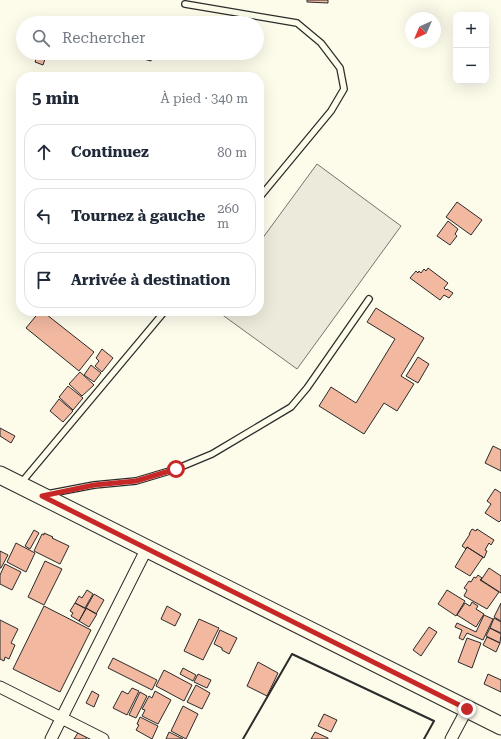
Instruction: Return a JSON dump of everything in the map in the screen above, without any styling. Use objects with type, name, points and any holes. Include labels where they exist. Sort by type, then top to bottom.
[{"type":"main road","points":[[0,475],[501,726]]},
{"type":"street","points":[[51,739],[147,548]]},
{"type":"street","points":[[0,687],[103,739]]},
{"type":"street","points":[[451,739],[467,709]]},
{"type":"lane","points":[[185,4],[256,16]]},
{"type":"lane","points":[[264,17],[297,23],[321,43],[340,68],[344,89],[331,111],[264,192]]},
{"type":"lane","points":[[42,496],[94,485],[136,481],[176,469],[212,454],[291,407],[307,388],[369,299]]},
{"type":"lane","points":[[20,485],[161,316]]},
{"type":"shaded area","points":[[317,164],[401,226],[297,369],[224,316],[264,316],[264,236]]},
{"type":"building","points":[[307,0],[328,0],[328,3],[307,2]]},
{"type":"building","points":[[36,60],[45,60],[43,65],[35,62]]},
{"type":"building","points":[[457,202],[482,220],[471,235],[446,217]]},
{"type":"building","points":[[448,221],[458,229],[455,234],[457,236],[450,245],[437,236]]},
{"type":"building","points":[[428,268],[448,283],[444,288],[453,293],[449,298],[444,295],[440,300],[410,278],[416,271],[421,273],[424,269],[426,271]]},
{"type":"building","points":[[376,308],[424,338],[401,376],[414,384],[397,411],[384,403],[364,434],[319,406],[331,387],[356,403],[395,339],[367,322]]},
{"type":"building","points":[[36,316],[48,316],[94,352],[79,371],[26,328]]},
{"type":"building","points":[[102,349],[113,358],[102,372],[95,366],[99,361],[96,358]]},
{"type":"building","points":[[418,357],[429,364],[418,383],[406,376]]},
{"type":"building","points":[[91,365],[101,373],[94,382],[84,375]]},
{"type":"building","points":[[80,372],[94,385],[82,396],[69,384]]},
{"type":"building","points":[[68,386],[83,398],[73,410],[59,397]]},
{"type":"building","points":[[59,399],[73,411],[63,422],[50,411]]},
{"type":"building","points":[[0,428],[15,436],[11,443],[0,436]]},
{"type":"building","points":[[493,446],[501,450],[501,471],[485,463]]},
{"type":"building","points":[[495,489],[501,493],[501,520],[499,522],[485,513],[491,504],[487,501]]},
{"type":"building","points":[[472,529],[476,531],[477,529],[494,540],[491,545],[489,543],[485,550],[487,551],[484,558],[467,547],[466,549],[462,546]]},
{"type":"building","points":[[34,530],[39,533],[30,549],[25,546]]},
{"type":"building","points":[[44,533],[69,546],[60,564],[34,551],[42,534],[44,535]]},
{"type":"building","points":[[16,543],[35,553],[26,572],[7,562]]},
{"type":"building","points":[[467,547],[483,557],[470,576],[455,567]]},
{"type":"building","points":[[0,551],[8,555],[1,568],[0,568]]},
{"type":"building","points":[[45,561],[62,569],[44,605],[28,597]]},
{"type":"building","points":[[5,564],[21,572],[12,590],[0,584],[0,575]]},
{"type":"building","points":[[489,568],[501,576],[501,593],[481,580]]},
{"type":"building","points":[[478,575],[482,578],[480,580],[499,592],[487,609],[464,596],[467,590],[464,588],[469,581],[471,582],[474,577],[476,578]]},
{"type":"building","points":[[87,590],[93,594],[85,608],[75,603],[79,596],[82,598]]},
{"type":"building","points":[[447,590],[465,601],[456,616],[438,604]]},
{"type":"building","points":[[94,594],[104,600],[96,614],[86,608]]},
{"type":"building","points":[[472,602],[478,606],[476,609],[484,614],[476,627],[457,615],[465,603],[470,606]]},
{"type":"building","points":[[75,603],[86,609],[79,621],[71,616],[73,613],[70,611]]},
{"type":"building","points":[[501,603],[501,621],[494,617]]},
{"type":"building","points":[[44,606],[91,630],[60,692],[13,669]]},
{"type":"building","points":[[167,606],[181,614],[175,626],[161,619]]},
{"type":"building","points":[[86,608],[97,614],[89,627],[79,621]]},
{"type":"building","points":[[484,615],[493,619],[483,640],[467,633],[463,640],[459,638],[462,630],[455,627],[457,623],[476,632]]},
{"type":"building","points":[[494,618],[501,622],[501,633],[490,628]]},
{"type":"building","points":[[199,619],[219,628],[203,660],[184,651]]},
{"type":"building","points":[[0,620],[18,629],[11,643],[15,645],[9,659],[5,657],[4,661],[0,659]]},
{"type":"building","points":[[429,627],[437,632],[421,656],[413,650]]},
{"type":"building","points":[[490,628],[501,634],[500,643],[486,636]]},
{"type":"building","points":[[220,630],[237,638],[229,654],[214,644]]},
{"type":"building","points":[[487,637],[500,643],[496,652],[483,645]]},
{"type":"building","points":[[467,638],[481,643],[472,668],[458,662]]},
{"type":"building","points":[[113,658],[157,680],[152,690],[108,668]]},
{"type":"building","points":[[258,662],[278,673],[267,696],[247,686]]},
{"type":"building","points":[[183,668],[196,675],[193,681],[180,674]]},
{"type":"building","points":[[164,670],[192,685],[184,701],[156,686]]},
{"type":"building","points":[[198,674],[211,680],[207,688],[194,682]]},
{"type":"building","points":[[488,674],[501,680],[501,692],[484,684]]},
{"type":"building","points":[[196,685],[210,693],[202,709],[187,702]]},
{"type":"building","points":[[132,688],[139,691],[127,715],[113,708],[122,691],[128,694]]},
{"type":"building","points":[[92,691],[99,695],[94,707],[86,703]]},
{"type":"building","points":[[155,691],[171,700],[158,724],[142,716],[145,710],[142,709],[149,696],[152,698]]},
{"type":"building","points":[[140,692],[147,696],[136,718],[129,715]]},
{"type":"building","points":[[183,706],[198,714],[186,739],[171,731]]},
{"type":"building","points":[[324,714],[337,720],[331,732],[318,726]]},
{"type":"building","points":[[140,717],[158,726],[152,739],[136,730],[139,725],[137,724]]},
{"type":"building","points":[[79,731],[87,736],[86,739],[74,739]]},
{"type":"building","points":[[169,732],[183,739],[166,739]]},
{"type":"building","points":[[315,732],[328,738],[328,739],[311,739]]},
{"type":"wall","points":[[243,739],[292,654],[434,721],[424,739]]},
{"type":"route","points":[[176,469],[136,481],[94,485],[42,496],[467,709]]}]
